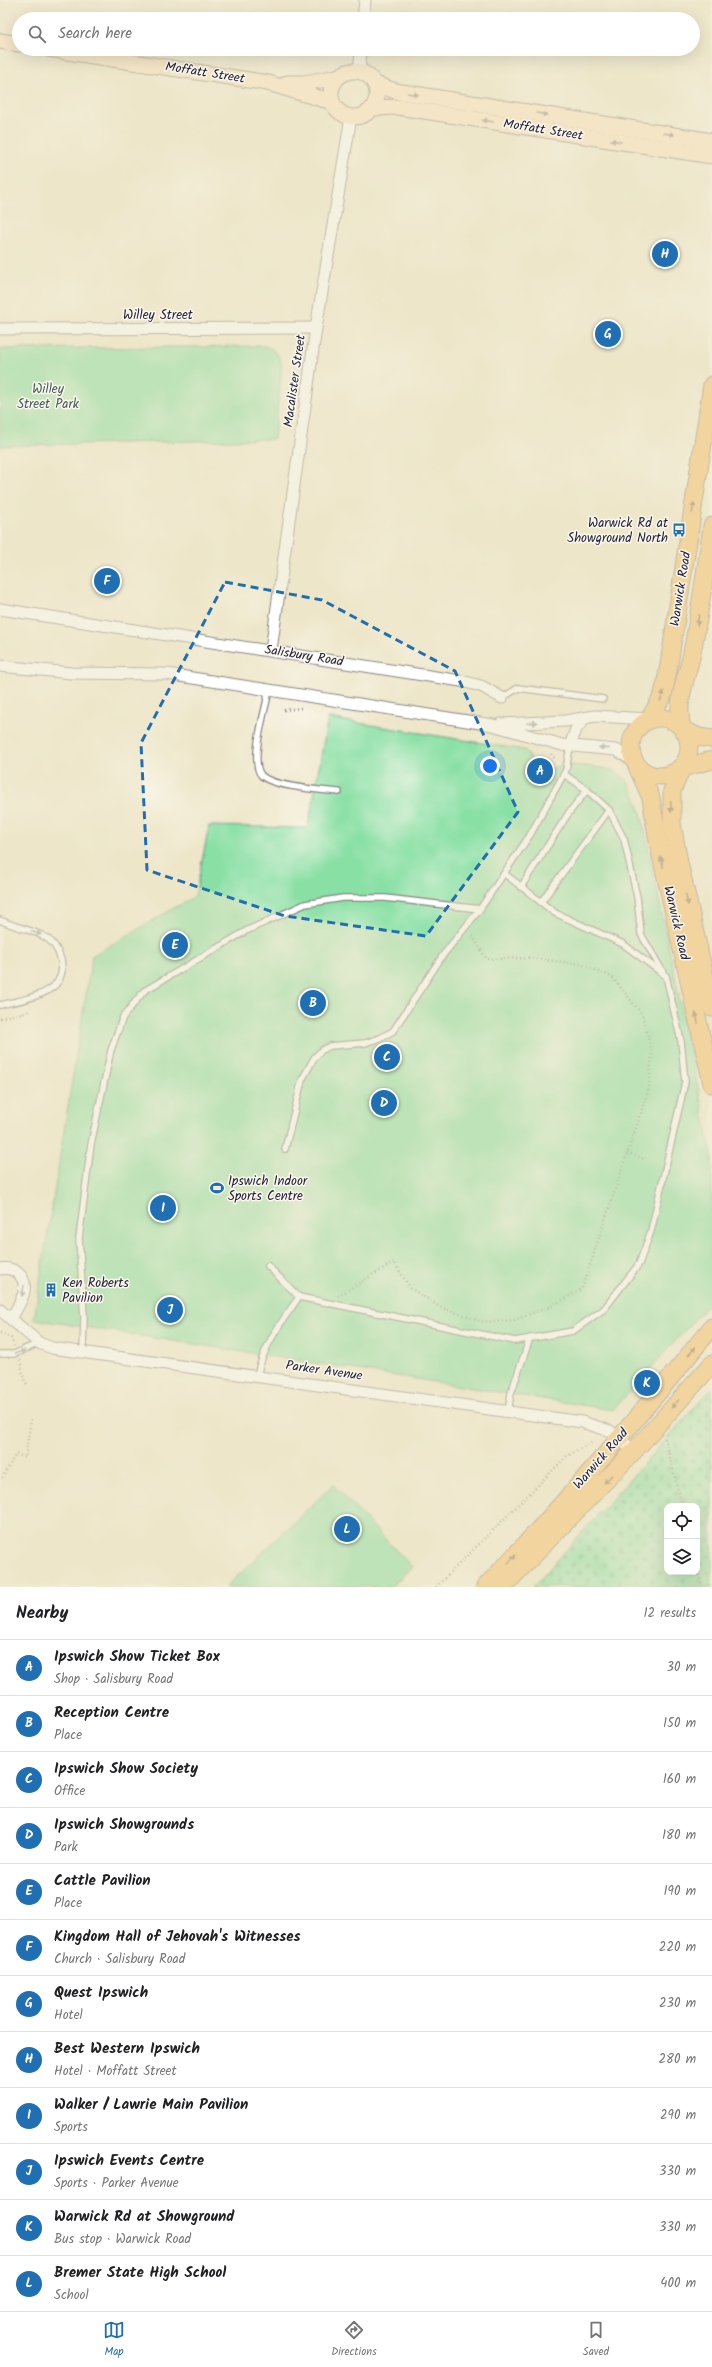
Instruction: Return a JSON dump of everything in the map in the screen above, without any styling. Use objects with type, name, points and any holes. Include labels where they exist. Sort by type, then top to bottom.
[{"type":"main road","points":[[0,41],[12,43]]},
{"type":"main road","name":"Moffatt Street","points":[[93,56],[268,83],[332,102]]},
{"type":"main road","points":[[359,71],[369,75],[376,84],[378,96],[373,108],[363,115],[350,117],[339,112],[332,102],[331,89],[337,77],[344,73],[359,71]]},
{"type":"main road","name":"Moffatt Street","points":[[268,83],[304,82],[337,77]]},
{"type":"main road","name":"Moffatt Street","points":[[376,84],[395,91],[712,141]]},
{"type":"main road","name":"Moffatt Street","points":[[373,108],[398,107],[712,156]]},
{"type":"main road","name":"Warwick Road","points":[[649,718],[663,696],[668,671],[712,385]]},
{"type":"main road","name":"Warwick Road","points":[[683,729],[679,712],[680,697],[692,654],[712,526]]},
{"type":"main road","points":[[712,739],[699,737],[683,729],[669,718],[649,718],[639,726],[633,736],[631,748],[635,763],[645,772],[656,776],[668,776],[681,769],[712,760]]},
{"type":"main road","points":[[681,769],[688,748],[683,729]]},
{"type":"main road","name":"Warwick Road","points":[[635,763],[651,798],[658,842],[712,1084]]},
{"type":"main road","name":"Warwick Road","points":[[681,769],[672,791],[672,824],[679,862],[712,1008]]},
{"type":"main road","name":"Warwick Road","points":[[485,1587],[537,1533],[620,1438],[712,1327]]},
{"type":"main road","name":"Warwick Road","points":[[503,1587],[634,1451],[712,1364]]},
{"type":"street","points":[[364,12],[365,0]]},
{"type":"street","points":[[359,71],[360,56]]},
{"type":"street","name":"Macalister Street","points":[[271,650],[316,328],[350,117]]},
{"type":"street","name":"Willey Street","points":[[0,329],[316,328]]},
{"type":"street","name":"Salisbury Road","points":[[0,609],[461,680],[481,686],[502,698]]},
{"type":"street","points":[[0,666],[72,673],[167,674],[493,725],[570,746],[616,750],[635,763]]},
{"type":"street","points":[[493,725],[598,716],[649,718]]},
{"type":"street","points":[[570,746],[576,729],[585,718]]},
{"type":"street","points":[[0,1269],[11,1269],[18,1273],[24,1285],[24,1292],[11,1319]]},
{"type":"street","name":"Parker Avenue","points":[[0,1310],[39,1343],[52,1348],[582,1422],[610,1431],[634,1451]]},
{"type":"lane","name":"Salisbury Road","points":[[502,698],[518,688],[603,699]]},
{"type":"lane","points":[[269,690],[257,750],[257,763],[260,774],[271,782],[338,792]]},
{"type":"lane","points":[[285,1149],[302,1080],[314,1058],[322,1050],[330,1046],[365,1043],[380,1038],[393,1030],[443,955],[467,927],[505,874],[538,821],[564,774],[570,746]]},
{"type":"lane","points":[[268,1266],[299,1297],[515,1341],[573,1331],[604,1309],[639,1264],[651,1231],[685,1082],[681,1041],[666,976],[641,934],[637,897],[624,839],[609,810],[587,790],[564,774]]},
{"type":"lane","points":[[520,886],[568,814],[587,790]]},
{"type":"lane","points":[[541,902],[609,810]]},
{"type":"lane","points":[[505,874],[555,913],[624,944],[666,976]]},
{"type":"lane","points":[[83,1352],[84,1317],[79,1238],[91,1144],[111,1050],[123,1017],[144,991],[246,931],[305,904],[344,898],[385,898],[480,909]]},
{"type":"lane","points":[[0,920],[43,936],[53,942],[59,951],[62,964],[60,975],[55,985],[48,991],[0,1005]]},
{"type":"lane","points":[[257,1376],[260,1362],[278,1327],[299,1297]]},
{"type":"lane","points":[[508,1412],[511,1394],[530,1338]]},
{"type":"lane","points":[[0,1354],[14,1354],[39,1343]]},
{"type":"path","points":[[284,710],[305,709]]},
{"type":"path","points":[[544,751],[556,760]]},
{"type":"path","points":[[327,1303],[394,1262],[410,1288],[440,1307],[483,1322],[514,1320],[552,1306],[582,1289],[649,1088],[652,1052],[642,1014],[612,977],[581,964],[528,958],[487,959],[467,927]]},
{"type":"path","points":[[0,1018],[30,1011]]},
{"type":"path","points":[[627,1153],[644,1159]]},
{"type":"path","points":[[2,1478],[16,1454],[25,1458],[31,1419]]},
{"type":"path","points":[[661,1420],[681,1503]]},
{"type":"path","points":[[436,1587],[567,1456],[592,1442]]},
{"type":"path","points":[[699,1575],[702,1587]]},
{"type":"highlighted area","points":[[225,582],[322,600],[455,671],[518,812],[426,936],[285,916],[147,870],[141,743]]},
{"type":"green space","name":"Willey Street Park","points":[[265,346],[276,353],[282,365],[274,439],[0,446],[0,349]]},
{"type":"green space","points":[[328,718],[525,750],[532,762],[531,766],[550,770],[558,766],[566,765],[607,769],[622,776],[632,790],[641,813],[712,1155],[712,1300],[613,1410],[34,1319],[92,956],[195,896],[209,826],[308,828]]},
{"type":"green space","points":[[712,1388],[712,1587],[533,1587]]},
{"type":"green space","points":[[333,1485],[412,1567],[391,1587],[226,1587]]},
{"type":"place","name":"Best Western Ipswich","points":[[665,254]]},
{"type":"place","name":"Quest Ipswich","points":[[608,334]]},
{"type":"place","name":"Warwick Rd at Showground North","points":[[679,530]]},
{"type":"place","name":"Kingdom Hall of Jehovah's Witnesses","points":[[107,581]]},
{"type":"place","name":"Ipswich Show Ticket Box","points":[[540,771]]},
{"type":"place","name":"Cattle Pavilion","points":[[175,945]]},
{"type":"place","name":"Reception Centre","points":[[313,1003]]},
{"type":"place","name":"Ipswich Show Society","points":[[387,1057]]},
{"type":"place","name":"Ipswich Showgrounds","points":[[384,1103]]},
{"type":"place","name":"Ipswich Indoor Sports Centre","points":[[217,1188]]},
{"type":"place","name":"Walker / Lawrie Main Pavilion","points":[[163,1208]]},
{"type":"place","name":"Ken Roberts Pavilion","points":[[51,1290]]},
{"type":"place","name":"Ipswich Events Centre","points":[[170,1310]]},
{"type":"place","name":"Warwick Rd at Showground","points":[[647,1383]]},
{"type":"place","name":"Bremer State High School","points":[[347,1529]]}]
